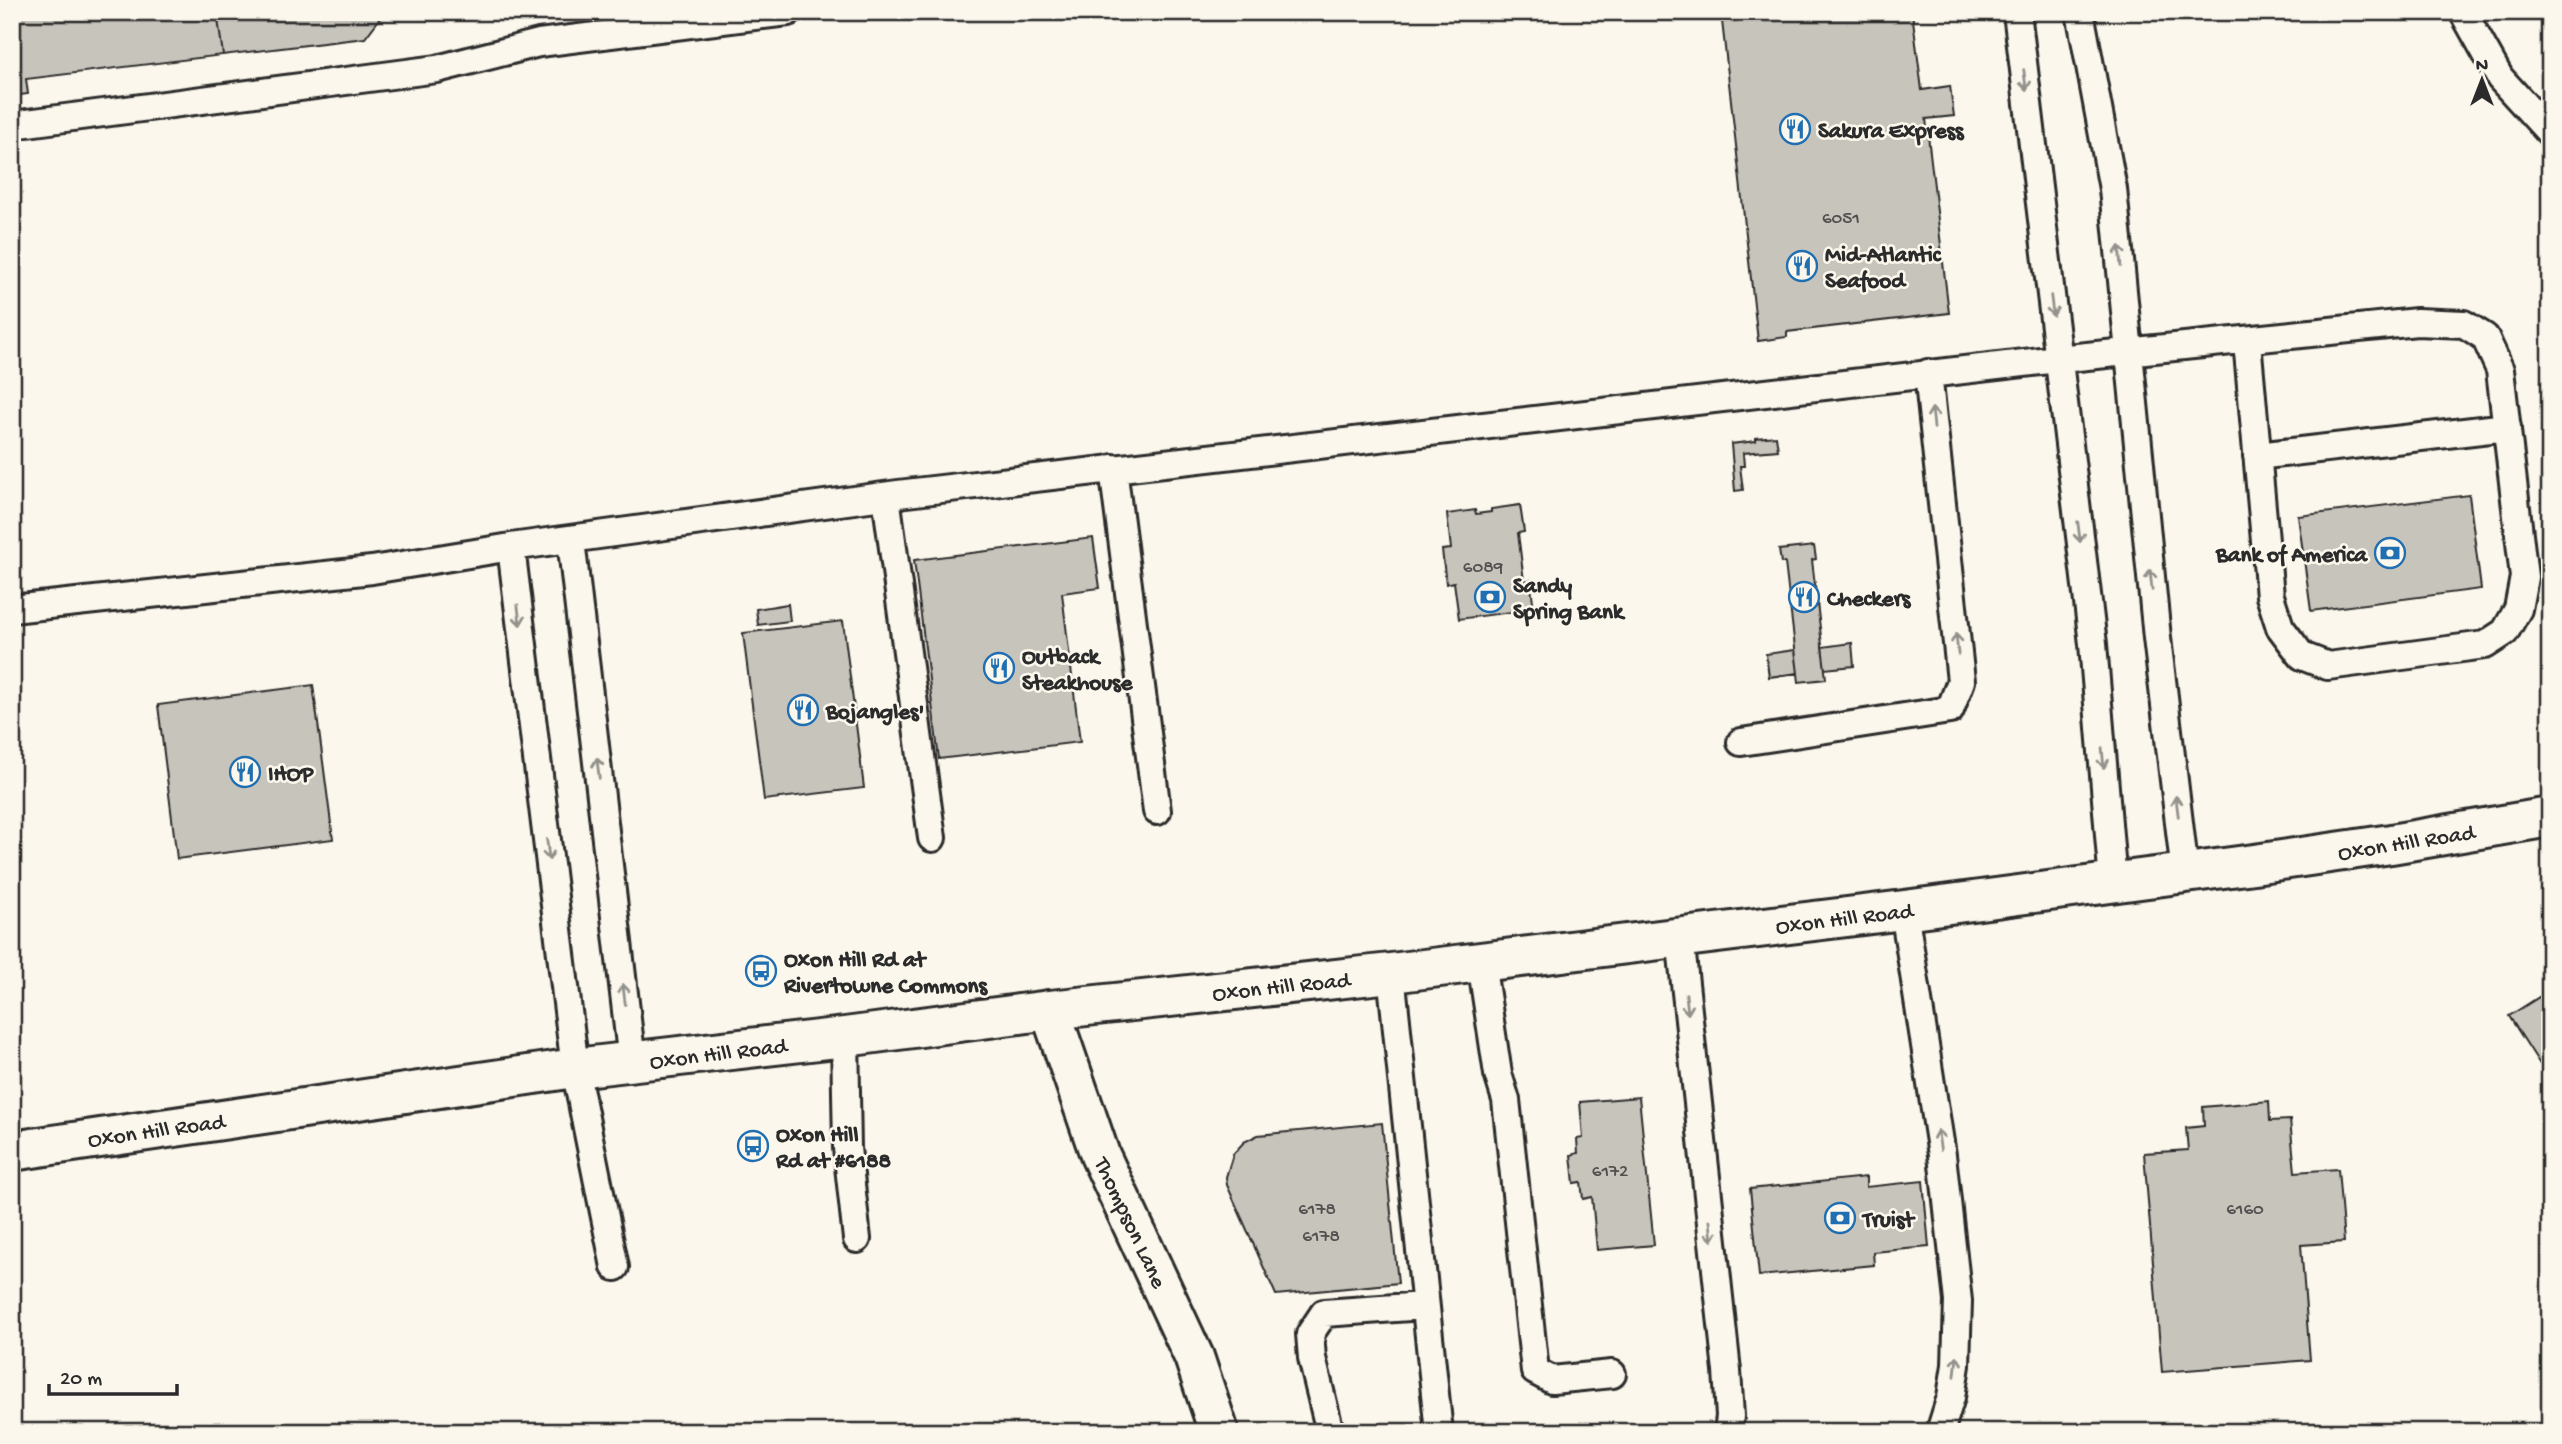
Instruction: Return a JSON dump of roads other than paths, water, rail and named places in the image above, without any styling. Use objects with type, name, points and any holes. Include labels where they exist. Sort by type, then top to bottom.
[{"type":"main road","name":"Oxon Hill Road","points":[[12,1151],[575,1068],[1904,910],[2377,846],[2550,817]]},
{"type":"main road","name":"Thompson Lane","points":[[1050,1010],[1100,1155],[1189,1347],[1219,1432]]},
{"type":"lane","points":[[12,125],[437,69],[539,43],[788,12]]},
{"type":"lane","points":[[2017,12],[2093,644],[2113,883]]},
{"type":"lane","points":[[2080,12],[2113,189],[2157,638],[2185,873]]},
{"type":"lane","points":[[2463,12],[2500,78],[2550,133]]},
{"type":"lane","points":[[12,609],[372,570],[511,547],[1113,468],[1928,373],[2417,322],[2464,324],[2485,337],[2500,370],[2524,577],[2518,608],[2505,632],[2485,645],[2328,666],[2302,656],[2280,627],[2270,596],[2248,341]]},
{"type":"lane","points":[[1741,742],[1950,710],[1961,681],[1928,373]]},
{"type":"lane","points":[[2258,456],[2507,426]]},
{"type":"lane","points":[[1113,468],[1157,811]]},
{"type":"lane","points":[[886,496],[932,838]]},
{"type":"lane","points":[[571,540],[632,1062]]},
{"type":"lane","points":[[511,547],[575,1068],[615,1267]]},
{"type":"lane","points":[[1904,910],[1941,1155],[1958,1301],[1956,1365],[1951,1397],[1940,1432]]},
{"type":"lane","points":[[1680,937],[1721,1320],[1730,1416],[1728,1432]]},
{"type":"lane","points":[[1482,962],[1497,1074],[1506,1100],[1535,1371],[1552,1380],[1612,1374]]},
{"type":"lane","points":[[1391,973],[1439,1432]]},
{"type":"lane","points":[[845,1037],[847,1148],[857,1239]]},
{"type":"lane","points":[[1330,1432],[1312,1358],[1310,1334],[1324,1313],[1424,1306]]},
{"type":"place","name":"Sakura Express","points":[[1795,129]]},
{"type":"place","name":"Mid-Atlantic Seafood","points":[[1802,266]]},
{"type":"place","name":"Bank of America","points":[[2390,553]]},
{"type":"place","name":"Sandy Spring Bank","points":[[1490,597]]},
{"type":"place","name":"Checkers","points":[[1804,597]]},
{"type":"place","name":"Outback Steakhouse","points":[[999,668]]},
{"type":"place","name":"Bojangles'","points":[[803,710]]},
{"type":"place","name":"IHOP","points":[[245,772]]},
{"type":"place","name":"Oxon Hill Rd at Rivertowne Commons","points":[[761,971]]},
{"type":"place","name":"Oxon Hill Rd at #6188","points":[[753,1146]]},
{"type":"place","name":"Truist","points":[[1840,1218]]}]
